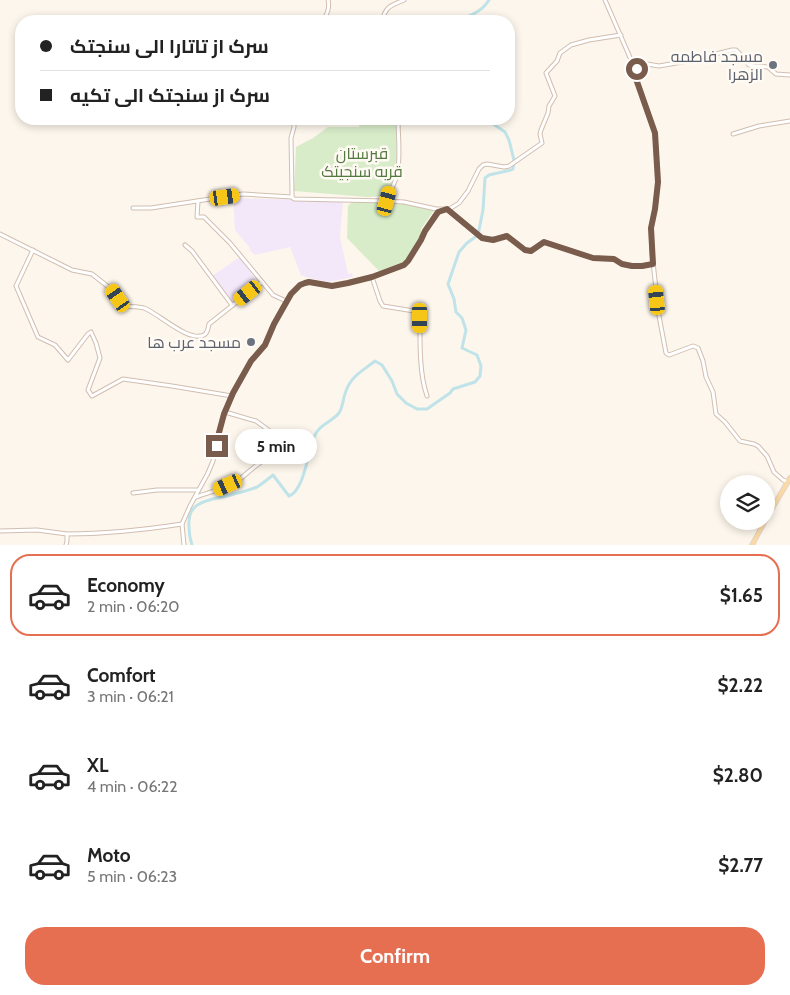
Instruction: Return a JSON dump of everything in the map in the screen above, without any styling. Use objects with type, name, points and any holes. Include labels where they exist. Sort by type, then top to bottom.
[{"type":"main road","points":[[775,504],[789,480]]},
{"type":"main road","points":[[752,545],[760,530]]},
{"type":"street","points":[[326,15],[328,0]]},
{"type":"street","points":[[384,15],[387,8],[404,0]]},
{"type":"street","points":[[605,0],[635,69],[635,76],[655,133],[658,182],[651,228],[660,324],[666,353],[669,355],[693,346],[698,348],[706,377],[713,392],[716,414],[740,441],[758,446],[767,456],[774,472],[783,480],[789,480]]},
{"type":"street","points":[[184,545],[182,524],[213,461],[225,412],[251,361],[265,345],[274,324],[291,294],[300,285],[305,283],[332,286],[372,277],[404,265],[438,212],[459,203],[468,191],[479,169],[488,164],[504,167],[514,164],[542,143],[541,130],[549,106],[555,96],[546,73],[557,61],[560,53],[571,45],[621,35]]},
{"type":"street","points":[[635,69],[647,64],[659,66],[736,50],[749,65],[768,67],[776,74],[790,75]]},
{"type":"street","points":[[732,134],[759,126],[790,121]]},
{"type":"street","points":[[292,197],[291,138],[294,125]]},
{"type":"street","points":[[387,201],[397,174],[398,125]]},
{"type":"street","points":[[133,208],[151,208],[243,194],[292,197],[294,199],[404,202],[436,209],[447,209],[482,238],[493,240],[507,236],[525,250],[531,251],[544,242],[593,258],[614,259],[622,264],[642,266],[653,264]]},
{"type":"street","points":[[198,201],[197,217],[204,217],[230,243],[273,294],[286,301]]},
{"type":"street","points":[[0,234],[72,270],[92,274],[112,290],[124,307],[144,308],[193,336],[206,334],[209,324],[262,282]]},
{"type":"street","points":[[185,245],[192,251],[232,306]]},
{"type":"street","points":[[33,250],[16,286],[38,337],[54,345],[68,360],[91,332],[100,358],[88,390],[92,396],[123,379],[232,396]]},
{"type":"street","points":[[372,277],[383,306],[414,311],[420,318],[420,352],[423,385],[427,396]]},
{"type":"street","points":[[195,497],[218,490],[239,480],[263,461],[272,451],[274,434],[256,421],[225,412]]},
{"type":"street","points":[[133,493],[157,490],[198,490]]},
{"type":"street","points":[[0,531],[36,530],[67,534],[98,534],[182,524]]},
{"type":"street","points":[[66,545],[67,534]]},
{"type":"shaded area","points":[[233,198],[343,201],[340,237],[348,274],[352,273],[353,277],[328,282],[301,275],[290,247],[255,255],[235,230]]},
{"type":"shaded area","points":[[240,257],[258,283],[231,302],[212,276]]},
{"type":"green space","name":"قبرستان قریه سنجیتک","points":[[359,125],[396,125],[397,169],[387,196],[367,197],[294,191],[296,147],[328,127],[359,127]]},
{"type":"green space","name":"قبرستان قریه سنجیتک","points":[[399,200],[435,209],[421,229],[421,236],[409,257],[400,265],[379,271],[347,238],[348,206],[352,202]]},
{"type":"waterway","points":[[471,15],[489,0]]},
{"type":"waterway","points":[[192,545],[189,520],[191,511],[198,505],[254,488],[273,475],[289,496],[294,493],[302,479],[316,433],[339,413],[351,381],[375,361],[382,365],[392,381],[397,394],[406,403],[417,409],[427,409],[453,389],[475,382],[480,376],[481,366],[477,355],[462,348],[466,330],[462,318],[456,312],[454,299],[448,284],[459,252],[478,235],[483,210],[485,178],[489,175],[513,169],[514,160],[509,140],[505,132],[495,125]]},
{"type":"place","name":"مسجد فاطمه الزهرا","points":[[773,65]]},
{"type":"place","name":"مسجد عرب ها","points":[[251,342]]},
{"type":"route","points":[[217,446],[224,414],[233,393],[251,361],[268,340],[274,324],[291,294],[300,285],[305,283],[332,286],[372,277],[404,265],[438,212],[447,209],[482,238],[493,240],[507,236],[525,250],[531,251],[544,242],[593,258],[614,259],[622,264],[642,266],[653,264],[651,228],[658,182],[656,140],[635,76],[635,69],[637,69]]}]
